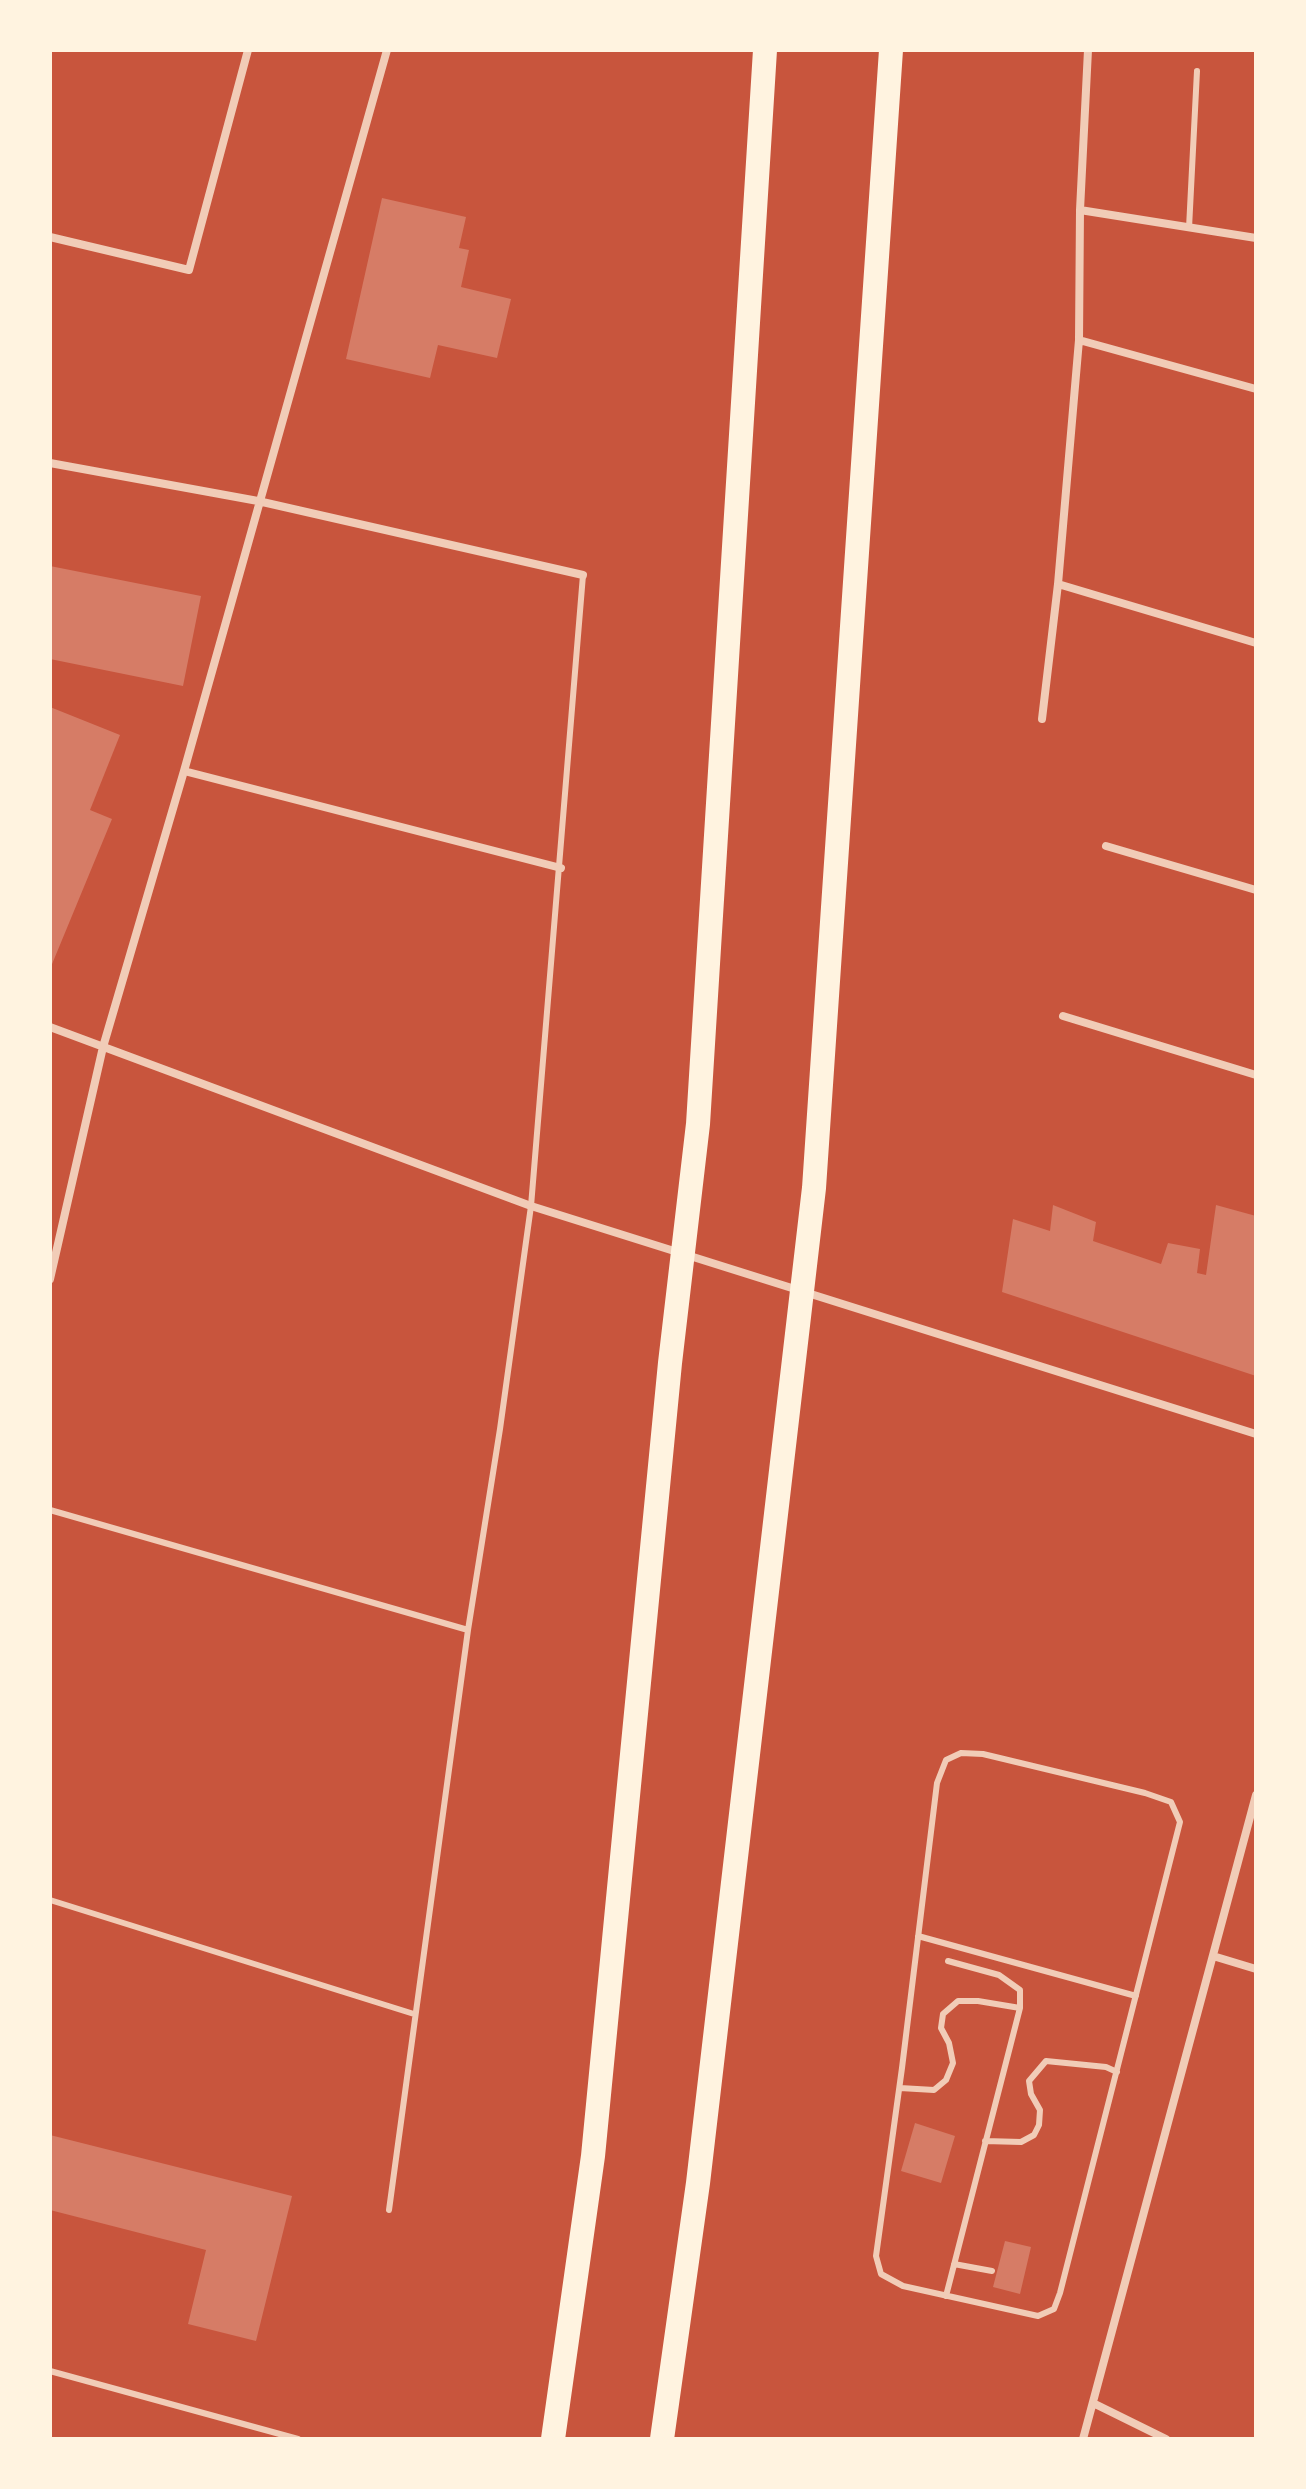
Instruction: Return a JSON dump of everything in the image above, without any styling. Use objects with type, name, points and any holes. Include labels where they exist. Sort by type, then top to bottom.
[{"type":"highway","points":[[553,2439],[593,2156],[670,1363],[698,1124],[765,50]]},
{"type":"highway","points":[[662,2439],[698,2183],[814,1188],[891,50]]},
{"type":"street","points":[[50,237],[189,270],[248,50]]},
{"type":"street","points":[[50,1279],[103,1047],[387,50]]},
{"type":"street","points":[[1042,719],[1058,584],[1079,340],[1080,210],[1088,50]]},
{"type":"street","points":[[1080,210],[1256,238]]},
{"type":"street","points":[[1079,340],[1256,389]]},
{"type":"street","points":[[50,463],[258,501],[583,575]]},
{"type":"street","points":[[1058,584],[1256,643]]},
{"type":"street","points":[[184,771],[561,868]]},
{"type":"street","points":[[1106,846],[1256,890]]},
{"type":"street","points":[[1063,1016],[1256,1075]]},
{"type":"street","points":[[50,1027],[531,1206],[1256,1434]]},
{"type":"street","points":[[1083,2439],[1256,1795]]},
{"type":"street","points":[[1213,1956],[1256,1969]]},
{"type":"street","points":[[1093,2403],[1166,2439]]},
{"type":"lane","points":[[1189,228],[1197,71]]},
{"type":"lane","points":[[389,2210],[468,1630],[531,1206],[583,575]]},
{"type":"lane","points":[[50,1510],[468,1630]]},
{"type":"lane","points":[[961,1753],[983,1754],[1171,1802],[1180,1822],[1136,1996],[1054,2309],[1038,2316],[903,2286],[881,2274],[876,2256],[937,1783],[946,1760],[961,1753]]},
{"type":"lane","points":[[50,1900],[414,2014]]},
{"type":"lane","points":[[918,1936],[1136,1996]]},
{"type":"lane","points":[[946,2296],[1020,2008],[1020,1990],[999,1975],[948,1961]]},
{"type":"lane","points":[[900,2088],[934,2090],[946,2080],[953,2063],[949,2043],[941,2028],[943,2014],[958,2001],[1020,2008]]},
{"type":"lane","points":[[985,2141],[1021,2142],[1034,2135],[1039,2125],[1040,2110],[1029,2081],[1046,2061],[1106,2067],[1117,2072]]},
{"type":"lane","points":[[954,2264],[992,2271]]},
{"type":"lane","points":[[50,2371],[298,2439]]},
{"type":"building","points":[[382,198],[466,217],[459,248],[469,250],[461,287],[511,299],[497,358],[438,345],[430,378],[346,359]]},
{"type":"building","points":[[50,566],[201,596],[183,686],[50,659]]},
{"type":"building","points":[[50,707],[120,735],[90,810],[112,819],[50,969]]},
{"type":"building","points":[[1053,1205],[1096,1222],[1093,1241],[1161,1264],[1168,1243],[1200,1249],[1197,1273],[1206,1275],[1216,1205],[1256,1216],[1256,1376],[1002,1292],[1013,1219],[1050,1231]]},
{"type":"building","points":[[915,2123],[955,2136],[941,2183],[901,2171]]},
{"type":"building","points":[[50,2135],[292,2196],[256,2341],[188,2324],[206,2250],[50,2210]]},
{"type":"building","points":[[1005,2241],[1031,2247],[1020,2294],[993,2287]]}]
